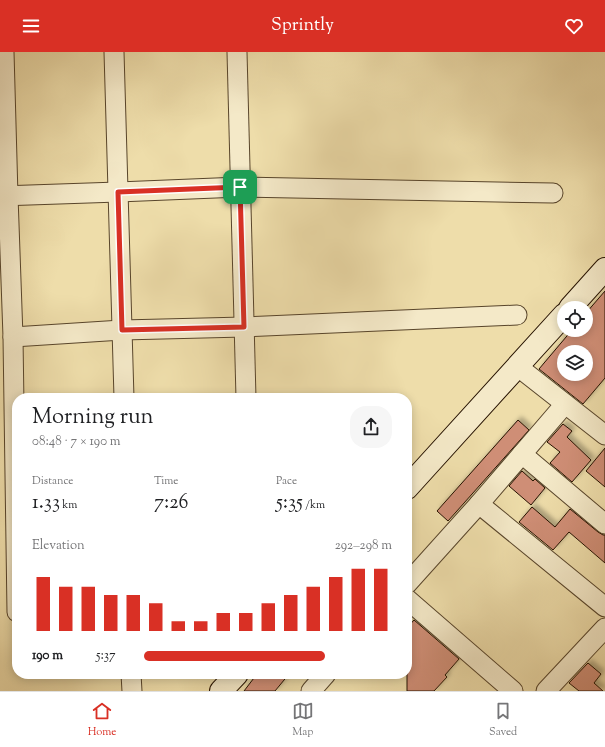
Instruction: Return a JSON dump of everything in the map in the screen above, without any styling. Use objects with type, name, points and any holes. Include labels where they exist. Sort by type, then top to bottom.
[{"type":"main road","points":[[576,301],[605,269]]},
{"type":"main road","points":[[412,483],[557,323]]},
{"type":"main road","points":[[221,691],[232,679]]},
{"type":"street","points":[[4,52],[4,196],[13,336],[14,393]]},
{"type":"street","points":[[114,52],[124,393]]},
{"type":"street","points":[[237,52],[246,393]]},
{"type":"street","points":[[4,196],[240,187],[553,193]]},
{"type":"street","points":[[13,336],[122,330],[244,327],[517,315]]},
{"type":"street","points":[[518,366],[605,435]]},
{"type":"street","points":[[412,578],[479,504],[565,404]]},
{"type":"street","points":[[522,454],[605,524]]},
{"type":"street","points":[[479,504],[605,607]]},
{"type":"street","points":[[412,603],[513,691]]},
{"type":"street","points":[[546,691],[605,628]]},
{"type":"street","points":[[131,679],[132,691]]},
{"type":"street","points":[[311,691],[322,679]]},
{"type":"building","points":[[605,291],[605,378],[583,404],[539,369],[557,348],[557,381],[593,381],[593,345],[559,345],[566,337],[593,337],[593,305]]},
{"type":"building","points":[[518,420],[529,430],[448,521],[437,511]]},
{"type":"building","points":[[563,424],[572,431],[567,437],[591,460],[572,482],[550,463],[560,452],[547,442]]},
{"type":"building","points":[[605,448],[605,487],[586,471]]},
{"type":"building","points":[[522,471],[533,481],[535,479],[545,488],[531,505],[509,486]]},
{"type":"building","points":[[532,507],[555,527],[570,509],[598,532],[605,535],[605,563],[569,532],[553,550],[519,522]]},
{"type":"building","points":[[414,620],[459,659],[445,675],[447,677],[434,691],[407,691],[407,679],[412,679],[412,622]]},
{"type":"building","points":[[588,663],[601,674],[594,683],[603,691],[579,691],[569,683]]},
{"type":"building","points":[[253,679],[285,679],[275,691],[244,691]]},
{"type":"route","points":[[240,187],[244,327],[122,330],[118,192],[240,187]]}]
